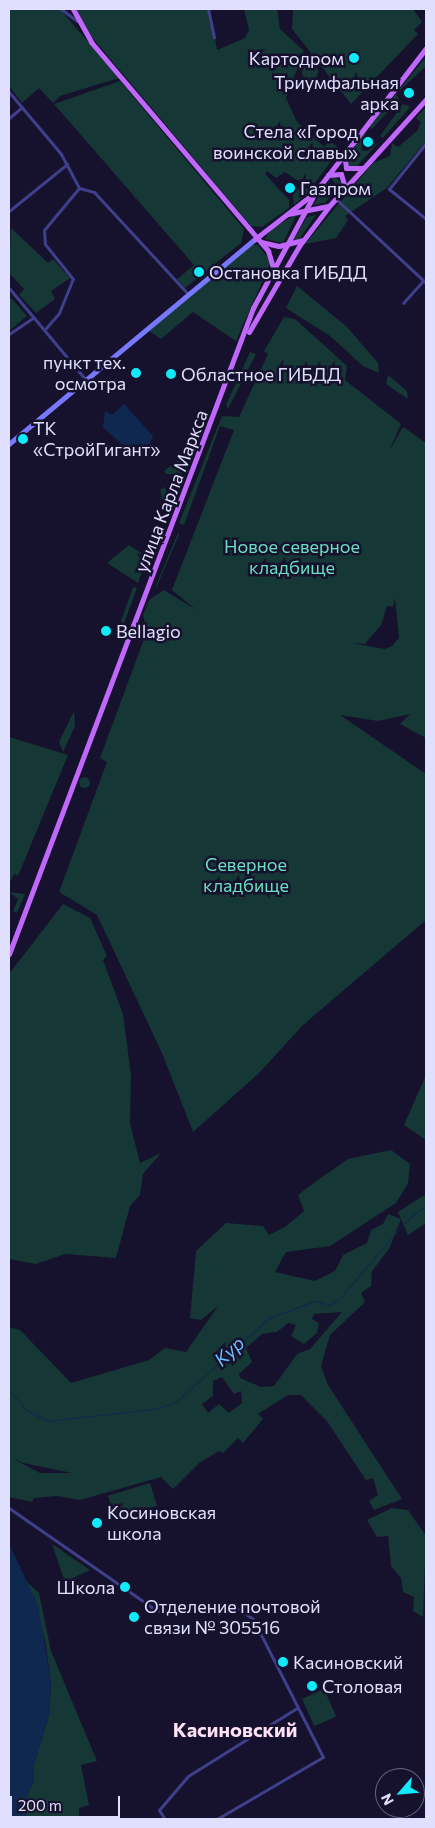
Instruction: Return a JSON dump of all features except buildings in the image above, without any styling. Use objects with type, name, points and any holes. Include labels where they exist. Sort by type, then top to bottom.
[{"type":"main road","points":[[73,9],[77,21],[272,257],[273,269]]},
{"type":"main road","points":[[9,444],[255,238],[316,191],[345,150],[426,48]]},
{"type":"main road","points":[[242,346],[304,240],[330,205],[426,100]]},
{"type":"main road","points":[[345,150],[346,168],[366,166]]},
{"type":"main road","points":[[328,175],[341,174],[345,189]]},
{"type":"main road","name":"улица Карла Маркса","points":[[9,954],[242,346],[273,269],[316,191]]},
{"type":"main road","points":[[288,214],[330,205]]},
{"type":"main road","points":[[255,238],[268,245],[286,246],[304,240]]},
{"type":"street","points":[[61,9],[77,21]]},
{"type":"street","points":[[208,9],[214,37]]},
{"type":"street","points":[[9,92],[67,164],[79,188],[94,192],[188,294]]},
{"type":"street","points":[[9,118],[22,107]]},
{"type":"street","points":[[426,143],[389,189],[426,220]]},
{"type":"street","points":[[423,147],[426,150]]},
{"type":"street","points":[[9,210],[67,164]]},
{"type":"street","points":[[46,328],[60,313],[73,279],[45,244],[46,224],[79,188]]},
{"type":"street","points":[[336,199],[424,282],[403,303]]},
{"type":"street","points":[[9,288],[46,328],[86,380]]},
{"type":"street","points":[[9,334],[34,317]]},
{"type":"street","points":[[9,1508],[157,1611],[233,1605],[253,1619],[323,1757],[217,1819]]},
{"type":"street","points":[[165,1819],[159,1810],[188,1776],[297,1708]]},
{"type":"green space","points":[[9,9],[60,9],[119,78],[60,96],[53,103],[39,88],[22,103],[9,86]]},
{"type":"green space","points":[[76,9],[210,9],[217,50],[245,38],[249,30],[244,9],[277,9],[280,29],[304,51],[286,98],[297,122],[324,147],[330,141],[340,149],[315,183],[300,182],[285,172],[276,178],[267,171],[265,174],[289,200],[289,208],[262,227],[251,226],[90,35]]},
{"type":"green space","name":"Картодром","points":[[293,9],[413,9],[422,22],[414,30],[418,34],[351,104],[292,29]]},
{"type":"green space","points":[[426,57],[426,66],[396,94],[399,100],[372,129],[369,126]]},
{"type":"green space","points":[[310,64],[316,66],[318,72],[316,78],[310,80],[304,78],[302,72],[304,66]]},
{"type":"green space","points":[[120,81],[244,229],[241,243],[185,288],[177,279],[194,265],[54,104]]},
{"type":"green space","points":[[426,89],[383,138],[380,136],[403,104],[410,107]]},
{"type":"green space","points":[[426,107],[426,141],[387,188],[345,216],[348,220],[336,238],[305,244],[373,163],[390,156],[392,143],[398,147],[417,131],[421,122],[416,118]]},
{"type":"green space","points":[[367,129],[361,150],[367,151],[380,141],[356,167],[348,166],[346,159]]},
{"type":"green space","points":[[334,175],[342,184],[325,203],[313,205]]},
{"type":"green space","points":[[299,188],[313,188],[294,205],[293,195]]},
{"type":"green space","points":[[297,214],[283,243],[265,239],[271,229]]},
{"type":"green space","points":[[316,215],[300,238],[293,241],[307,217]]},
{"type":"green space","points":[[11,228],[48,263],[53,259],[70,278],[51,291],[55,299],[36,313],[19,295],[24,289],[9,273]]},
{"type":"green space","points":[[250,245],[258,245],[271,262],[236,341],[193,312],[161,339],[149,331]]},
{"type":"green space","points":[[297,286],[347,327],[378,363],[379,373],[363,366],[330,336],[286,308]]},
{"type":"green space","points":[[11,298],[27,316],[9,331],[9,300]]},
{"type":"green space","points":[[284,317],[295,319],[347,366],[345,380],[401,424],[389,451],[403,427],[426,443],[426,738],[400,724],[410,714],[378,721],[340,715],[426,774],[426,920],[303,1025],[259,1073],[193,1132],[162,1053],[97,915],[59,892],[107,762],[100,758],[147,631],[143,615],[150,599],[164,590],[196,610],[172,590],[234,430],[220,426],[184,525],[179,523],[222,416],[239,417],[268,354],[264,351]],"holes":[[[395,598],[399,638],[392,646],[385,649],[351,643],[365,644],[381,625],[387,606],[393,607]]]},
{"type":"green space","points":[[250,352],[256,354],[228,409],[226,405]]},
{"type":"green space","points":[[388,375],[407,391],[408,399],[386,384]]},
{"type":"green space","points":[[190,451],[181,474],[166,474],[164,471]]},
{"type":"green space","points":[[164,487],[173,502],[174,509],[165,510],[160,490]]},
{"type":"green space","points":[[159,524],[138,583],[107,563],[129,545],[144,555]]},
{"type":"green space","points":[[178,533],[179,535],[156,588],[156,585]]},
{"type":"green space","points":[[133,587],[137,588],[123,626],[121,621]]},
{"type":"green space","points":[[74,711],[75,726],[63,752],[59,742]]},
{"type":"green space","points":[[9,737],[68,755],[18,876],[14,874],[9,884]]},
{"type":"green space","points":[[84,776],[90,782],[84,788],[78,782]]},
{"type":"green space","points":[[9,892],[25,894],[17,913],[13,911],[18,899]]},
{"type":"green space","points":[[63,904],[90,918],[107,956],[103,960],[123,1014],[131,1075],[130,1123],[140,1163],[161,1153],[143,1174],[140,1195],[130,1206],[116,1258],[65,1254],[36,1264],[9,1259],[9,974]]},
{"type":"green space","points":[[426,1075],[426,1140],[404,1125]]},
{"type":"green space","points":[[391,1150],[410,1164],[408,1183],[396,1203],[330,1246],[286,1252],[275,1272],[315,1281],[335,1271],[343,1255],[367,1243],[371,1230],[383,1224],[388,1214],[401,1219],[389,1249],[372,1271],[371,1286],[361,1293],[365,1302],[330,1335],[321,1366],[328,1385],[402,1499],[374,1510],[369,1501],[378,1495],[373,1478],[366,1480],[327,1421],[301,1395],[288,1395],[258,1414],[263,1419],[243,1443],[238,1438],[223,1453],[219,1451],[199,1463],[173,1489],[161,1477],[80,1500],[57,1496],[34,1498],[32,1502],[9,1497],[9,1327],[20,1330],[71,1383],[149,1360],[165,1348],[186,1352],[218,1306],[201,1320],[190,1318],[196,1251],[226,1223],[263,1226],[269,1235],[285,1227],[304,1211],[298,1195],[348,1159]],"holes":[[[342,1312],[310,1349],[297,1354],[274,1386],[261,1387],[240,1378],[239,1374],[252,1362],[246,1348],[262,1334],[277,1332],[288,1323],[296,1325],[291,1336],[304,1344],[317,1333],[319,1323],[312,1319],[314,1314]],[[222,1377],[234,1394],[241,1391],[242,1403],[229,1413],[219,1404],[208,1413],[202,1404],[213,1396],[213,1381]],[[10,1457],[23,1463],[72,1473],[40,1473]]]},
{"type":"green space","points":[[426,1194],[426,1223],[408,1235],[398,1212]]},
{"type":"green space","points":[[150,1483],[157,1506],[115,1519],[108,1496]]},
{"type":"green space","points":[[392,1508],[408,1510],[426,1536],[423,1617],[413,1611],[414,1597],[403,1592],[401,1578],[391,1566],[388,1536],[377,1537],[367,1520]]},
{"type":"green space","points":[[52,1544],[77,1561],[90,1570],[65,1582]]},
{"type":"green space","points":[[27,1582],[39,1593],[51,1651],[97,1761],[81,1765],[89,1805],[79,1808],[79,1819],[25,1819],[28,1793],[34,1782],[33,1768],[49,1715],[51,1682],[45,1640]]},
{"type":"green space","points":[[324,1689],[336,1716],[314,1726],[302,1699]]},
{"type":"water","points":[[124,404],[153,436],[147,450],[136,458],[103,427],[105,411],[112,415]]},
{"type":"water","points":[[9,1544],[38,1605],[51,1682],[49,1715],[33,1768],[34,1782],[28,1793],[25,1819],[9,1819]]},
{"type":"waterway","name":"Кур","points":[[9,1389],[26,1410],[49,1421],[160,1408],[178,1400],[269,1318],[315,1301],[330,1305],[340,1298],[404,1223],[426,1205]]},
{"type":"place","name":"Картодром","points":[[354,58]]},
{"type":"place","name":"Триумфальная арка","points":[[409,93]]},
{"type":"place","name":"Стела «Город воинской славы»","points":[[368,142]]},
{"type":"place","name":"Газпром","points":[[290,188]]},
{"type":"place","name":"Остановка ГИБДД","points":[[199,272]]},
{"type":"place","name":"пункт тех. осмотра","points":[[136,373]]},
{"type":"place","name":"Областное ГИБДД","points":[[171,374]]},
{"type":"place","name":"ТК «СтройГигант»","points":[[23,439]]},
{"type":"place","name":"Bellagio","points":[[106,631]]},
{"type":"place","name":"Косиновская школа","points":[[97,1523]]},
{"type":"place","name":"Школа","points":[[125,1587]]},
{"type":"place","name":"Отделение почтовой связи № 305516","points":[[134,1617]]},
{"type":"place","name":"Касиновский","points":[[283,1662]]},
{"type":"place","name":"Столовая","points":[[312,1686]]},
{"type":"district","name":"Касиновский","points":[[235,1729]]},
{"type":"park label","name":"Новое северное кладбище","points":[[292,557]]},
{"type":"park label","name":"Северное кладбище","points":[[246,875]]}]
